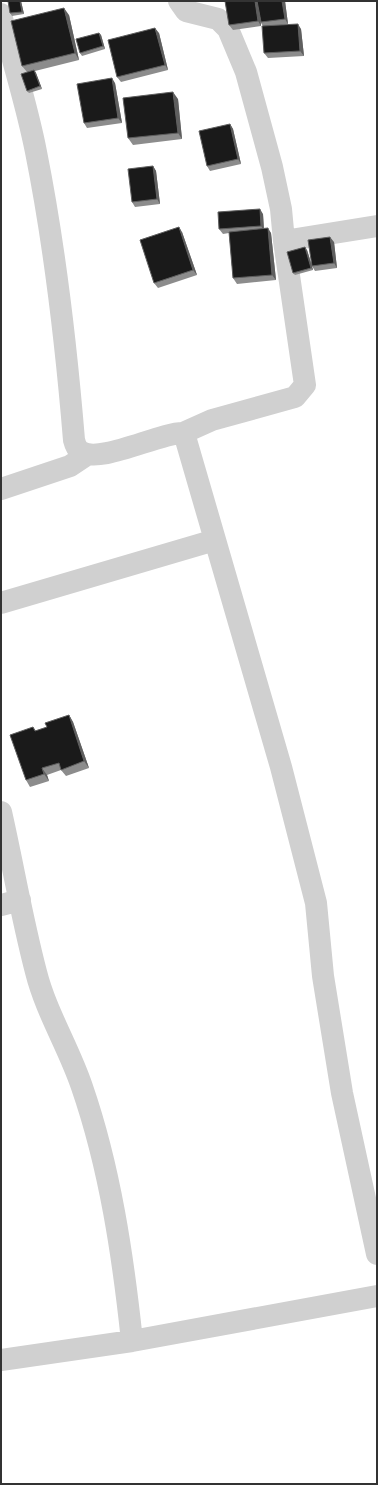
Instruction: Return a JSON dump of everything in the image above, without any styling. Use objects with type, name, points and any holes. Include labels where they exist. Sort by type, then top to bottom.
[{"type":"street","points":[[1,14],[36,150],[50,226],[59,294],[74,440],[80,451],[88,454],[118,451],[165,435],[183,433],[212,420],[295,397],[305,385],[284,241],[281,209],[272,168],[246,72],[228,29],[218,19],[186,11],[180,5],[179,1]]},
{"type":"street","points":[[284,241],[377,226]]},
{"type":"street","points":[[183,433],[281,767],[316,903],[323,976],[342,1093],[377,1254]]},
{"type":"street","points":[[1,489],[70,466],[88,454]]},
{"type":"street","points":[[1,603],[215,540]]},
{"type":"street","points":[[1,812],[11,903],[36,973],[82,1084],[94,1121],[109,1190],[127,1293],[132,1341]]},
{"type":"street","points":[[1,1360],[132,1341],[377,1296]]},
{"type":"building","points":[[8,1],[20,1],[22,12],[10,13]]},
{"type":"building","points":[[225,1],[255,1],[258,21],[229,25]]},
{"type":"building","points":[[257,1],[282,1],[285,19],[261,22]]},
{"type":"building","points":[[64,8],[75,53],[22,66],[11,21]]},
{"type":"building","points":[[298,24],[300,51],[264,53],[262,26]]},
{"type":"building","points":[[155,28],[165,65],[117,77],[108,40]]},
{"type":"building","points":[[99,33],[103,46],[80,53],[76,39]]},
{"type":"building","points":[[34,70],[40,86],[27,91],[21,74]]},
{"type":"building","points":[[112,78],[118,118],[84,123],[77,84]]},
{"type":"building","points":[[173,92],[178,133],[128,138],[123,98]]},
{"type":"building","points":[[230,124],[238,159],[207,166],[199,131]]},
{"type":"building","points":[[153,166],[157,199],[132,202],[128,169]]},
{"type":"building","points":[[260,209],[261,226],[219,229],[218,212]]},
{"type":"building","points":[[179,227],[193,270],[154,283],[140,240]]},
{"type":"building","points":[[268,228],[272,275],[233,278],[229,232]]},
{"type":"building","points":[[330,237],[334,263],[312,266],[308,240]]},
{"type":"building","points":[[305,247],[311,268],[293,273],[287,252]]},
{"type":"building","points":[[69,715],[84,761],[61,770],[59,763],[42,768],[44,774],[26,780],[10,735],[33,727],[35,731],[47,727],[45,723]]}]
